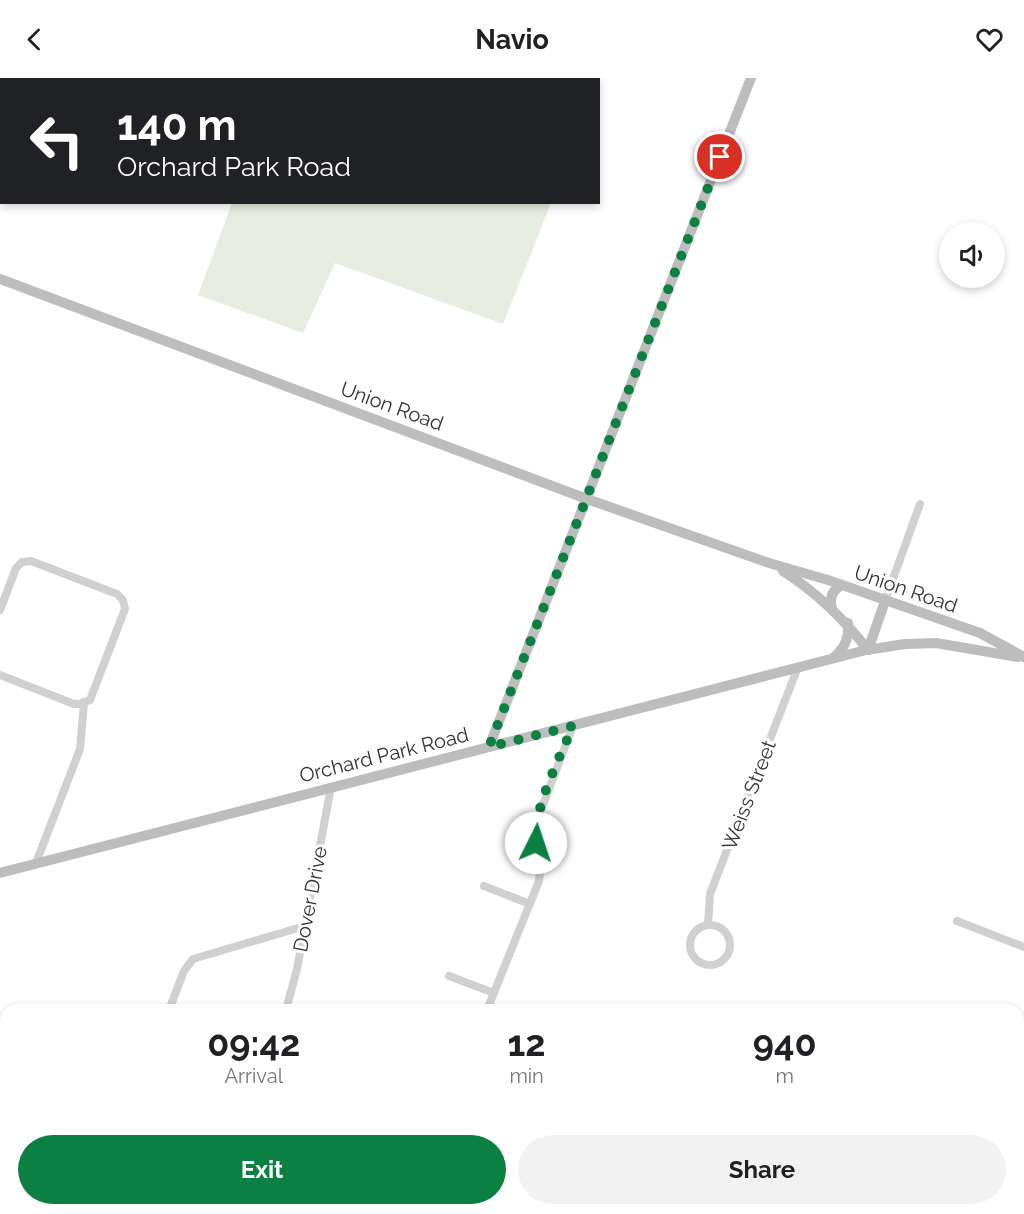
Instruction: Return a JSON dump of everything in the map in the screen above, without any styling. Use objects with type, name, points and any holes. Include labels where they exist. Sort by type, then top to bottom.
[{"type":"main road","points":[[489,747],[751,78]]},
{"type":"main road","name":"Union Road","points":[[0,279],[587,499],[772,564],[842,585],[980,633],[1024,658]]},
{"type":"main road","name":"Union Road","points":[[772,564],[797,580],[848,623],[868,650]]},
{"type":"main road","points":[[832,609],[830,603],[832,593],[842,585]]},
{"type":"main road","points":[[868,650],[885,601]]},
{"type":"main road","points":[[848,623],[868,630],[880,618]]},
{"type":"main road","points":[[831,659],[846,643],[849,633],[848,623]]},
{"type":"main road","name":"Orchard Park Road","points":[[0,873],[868,650],[905,644],[936,643],[1024,658]]},
{"type":"street","points":[[885,601],[920,504]]},
{"type":"street","points":[[0,610],[16,568],[22,562],[32,561],[117,594],[123,600],[125,609],[92,697],[84,703],[74,704],[0,675]]},
{"type":"street","name":"Weiss Street","points":[[708,925],[710,894],[798,667]]},
{"type":"street","points":[[36,863],[80,749],[84,703]]},
{"type":"street","points":[[489,1004],[540,874],[535,833],[537,816],[573,726]]},
{"type":"street","name":"Dover Drive","points":[[288,1004],[331,787]]},
{"type":"street","points":[[484,886],[530,904]]},
{"type":"street","points":[[957,921],[1024,947]]},
{"type":"street","points":[[708,925],[723,930],[729,944],[724,958],[711,965],[696,960],[690,946],[695,932],[708,925]]},
{"type":"street","points":[[171,1004],[184,971],[193,959],[305,926]]},
{"type":"street","points":[[449,976],[494,993]]},
{"type":"shaded area","points":[[232,204],[551,204],[503,324],[335,263],[303,333],[198,295]]},
{"type":"route","points":[[536,843],[537,816],[573,726],[489,747],[720,157]]}]
